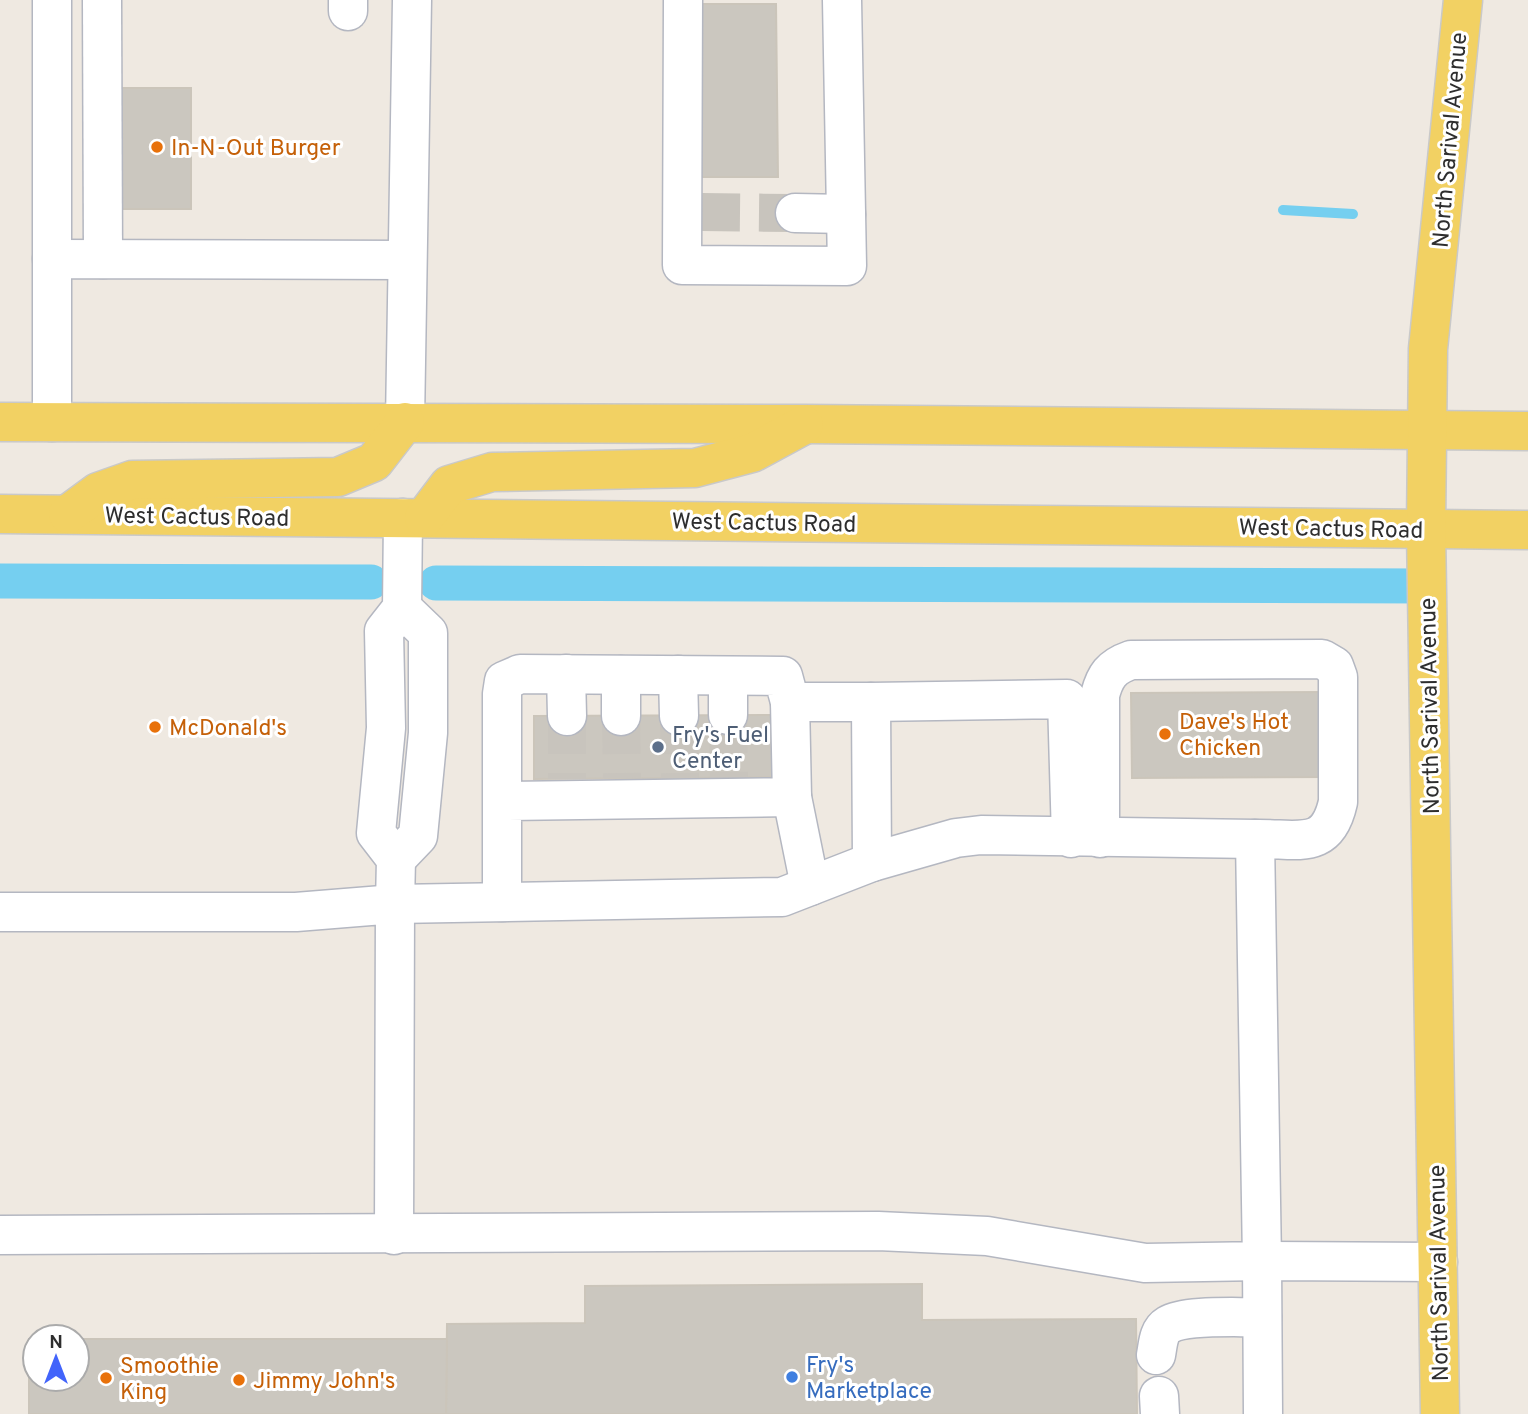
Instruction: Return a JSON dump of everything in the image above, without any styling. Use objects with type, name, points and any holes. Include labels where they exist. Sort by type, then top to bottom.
[{"type":"main road","name":"North Sarival Avenue","points":[[1440,1414],[1426,529],[1428,349],[1462,0]]},
{"type":"main road","points":[[0,422],[805,424],[1528,431]]},
{"type":"main road","points":[[68,514],[98,492],[132,480],[338,477],[374,462],[405,422]]},
{"type":"main road","points":[[413,518],[449,485],[492,472],[695,468],[752,453],[805,424]]},
{"type":"main road","name":"West Cactus Road","points":[[0,514],[1528,530]]},
{"type":"lane","points":[[51,422],[52,0]]},
{"type":"lane","points":[[102,0],[103,259]]},
{"type":"lane","points":[[405,422],[412,0]]},
{"type":"lane","points":[[683,0],[692,212],[682,265],[847,266],[842,0]]},
{"type":"lane","points":[[795,214],[846,214]]},
{"type":"lane","points":[[52,259],[406,260]]},
{"type":"lane","points":[[394,1234],[396,859],[418,836],[428,733],[428,632],[402,608],[413,518]]},
{"type":"lane","points":[[0,912],[296,912],[395,904],[782,897],[872,862],[956,838],[981,835],[1085,838],[1318,838],[1329,830],[1338,802],[1338,677],[1334,666],[1322,659],[1131,660],[1119,664],[1105,676],[1100,695],[1085,838]]},
{"type":"lane","points":[[502,902],[504,681],[520,674],[783,676],[790,702],[792,797],[810,886]]},
{"type":"lane","points":[[566,674],[567,716]]},
{"type":"lane","points":[[621,675],[621,716]]},
{"type":"lane","points":[[678,675],[679,716]]},
{"type":"lane","points":[[728,676],[728,715]]},
{"type":"lane","points":[[790,702],[1068,699],[1085,838]]},
{"type":"lane","points":[[871,702],[872,862]]},
{"type":"lane","points":[[502,801],[567,790],[623,789],[729,788],[792,797]]},
{"type":"lane","points":[[1255,839],[1263,1414]]},
{"type":"lane","points":[[0,1235],[878,1231],[987,1236],[1145,1263],[1438,1262]]},
{"type":"lane","points":[[1156,1355],[1159,1337],[1166,1325],[1181,1320],[1262,1317]]},
{"type":"building","points":[[697,4],[776,4],[778,177],[698,177]]},
{"type":"building","points":[[122,88],[191,88],[191,209],[122,209]]},
{"type":"building","points":[[1326,692],[1327,777],[1132,778],[1131,693]]},
{"type":"building","name":"Fry's Fuel Center","points":[[783,715],[784,777],[534,779],[534,716]]},
{"type":"building","name":"Fry's Marketplace","points":[[922,1284],[922,1320],[1136,1319],[1137,1414],[446,1414],[447,1324],[585,1323],[585,1286]]},
{"type":"building","points":[[91,1339],[447,1339],[446,1414],[29,1414],[29,1393],[91,1393]]},
{"type":"waterway","points":[[1283,210],[1353,214]]},
{"type":"waterway","points":[[0,581],[371,582]]},
{"type":"waterway","points":[[436,583],[1427,586],[1427,613]]},
{"type":"tunnel","points":[[702,212],[795,213]]},
{"type":"tunnel","points":[[728,715],[729,778]]},
{"type":"tunnel","points":[[567,716],[567,779]]},
{"type":"tunnel","points":[[621,716],[622,778]]},
{"type":"tunnel","points":[[679,716],[680,778]]},
{"type":"place","name":"In-N-Out Burger","points":[[157,147]]},
{"type":"place","name":"McDonald's","points":[[155,727]]},
{"type":"place","name":"Dave's Hot Chicken","points":[[1165,734]]},
{"type":"place","name":"Fry's Fuel Center","points":[[658,747]]},
{"type":"place","name":"Fry's Marketplace","points":[[792,1377]]},
{"type":"place","name":"Smoothie King","points":[[106,1378]]},
{"type":"place","name":"Jimmy John's","points":[[239,1380]]}]
